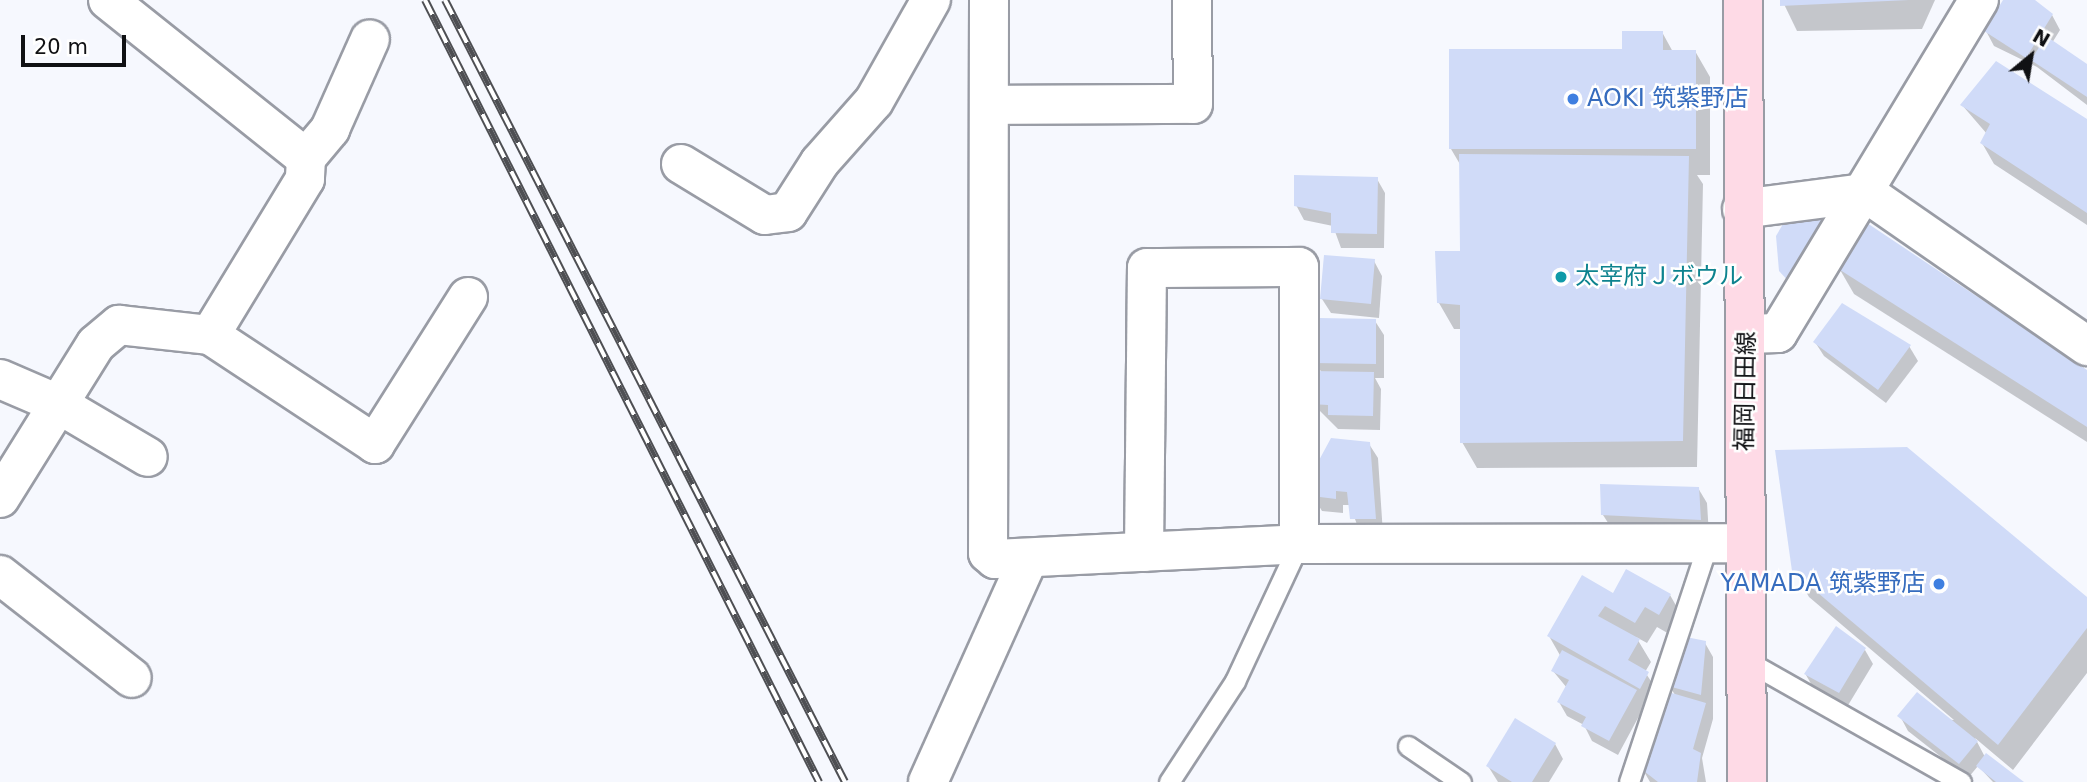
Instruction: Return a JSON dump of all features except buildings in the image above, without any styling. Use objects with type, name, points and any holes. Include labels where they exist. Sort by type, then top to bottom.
[{"type":"main road","name":"福岡日田線","points":[[1743,0],[1742,209],[1747,334],[1726,543],[1747,661],[1747,782]]},
{"type":"street","points":[[108,0],[306,158]]},
{"type":"street","points":[[681,163],[765,215],[788,212],[820,162],[874,102],[930,0]]},
{"type":"street","points":[[989,0],[988,553],[1004,562],[1027,562],[1144,552],[1299,544],[1726,543]]},
{"type":"street","points":[[989,105],[1193,104],[1192,0]]},
{"type":"street","points":[[1747,334],[1778,333],[1866,193],[1979,0]]},
{"type":"street","points":[[210,335],[305,179],[306,158],[330,129],[370,39]]},
{"type":"street","points":[[1742,209],[1866,193],[2087,346]]},
{"type":"street","points":[[1144,552],[1147,268],[1299,267],[1299,544]]},
{"type":"street","points":[[0,498],[96,344],[119,325],[210,335],[375,444],[468,297]]},
{"type":"street","points":[[0,379],[58,404],[148,457]]},
{"type":"street","points":[[928,782],[1027,562]]},
{"type":"street","points":[[0,575],[132,678]]},
{"type":"lane","points":[[1629,782],[1726,543]]},
{"type":"lane","points":[[1169,782],[1234,681],[1299,544]]},
{"type":"lane","points":[[1747,661],[1961,782]]},
{"type":"lane","points":[[1408,746],[1461,782]]},
{"type":"railway","points":[[425,0],[819,782]]},
{"type":"railway","points":[[445,0],[845,782]]},
{"type":"place","name":"AOKI 筑紫野店","points":[[1573,99]]},
{"type":"place","name":"太宰府Ｊボウル","points":[[1561,277]]},
{"type":"place","name":"YAMADA 筑紫野店","points":[[1939,584]]}]
